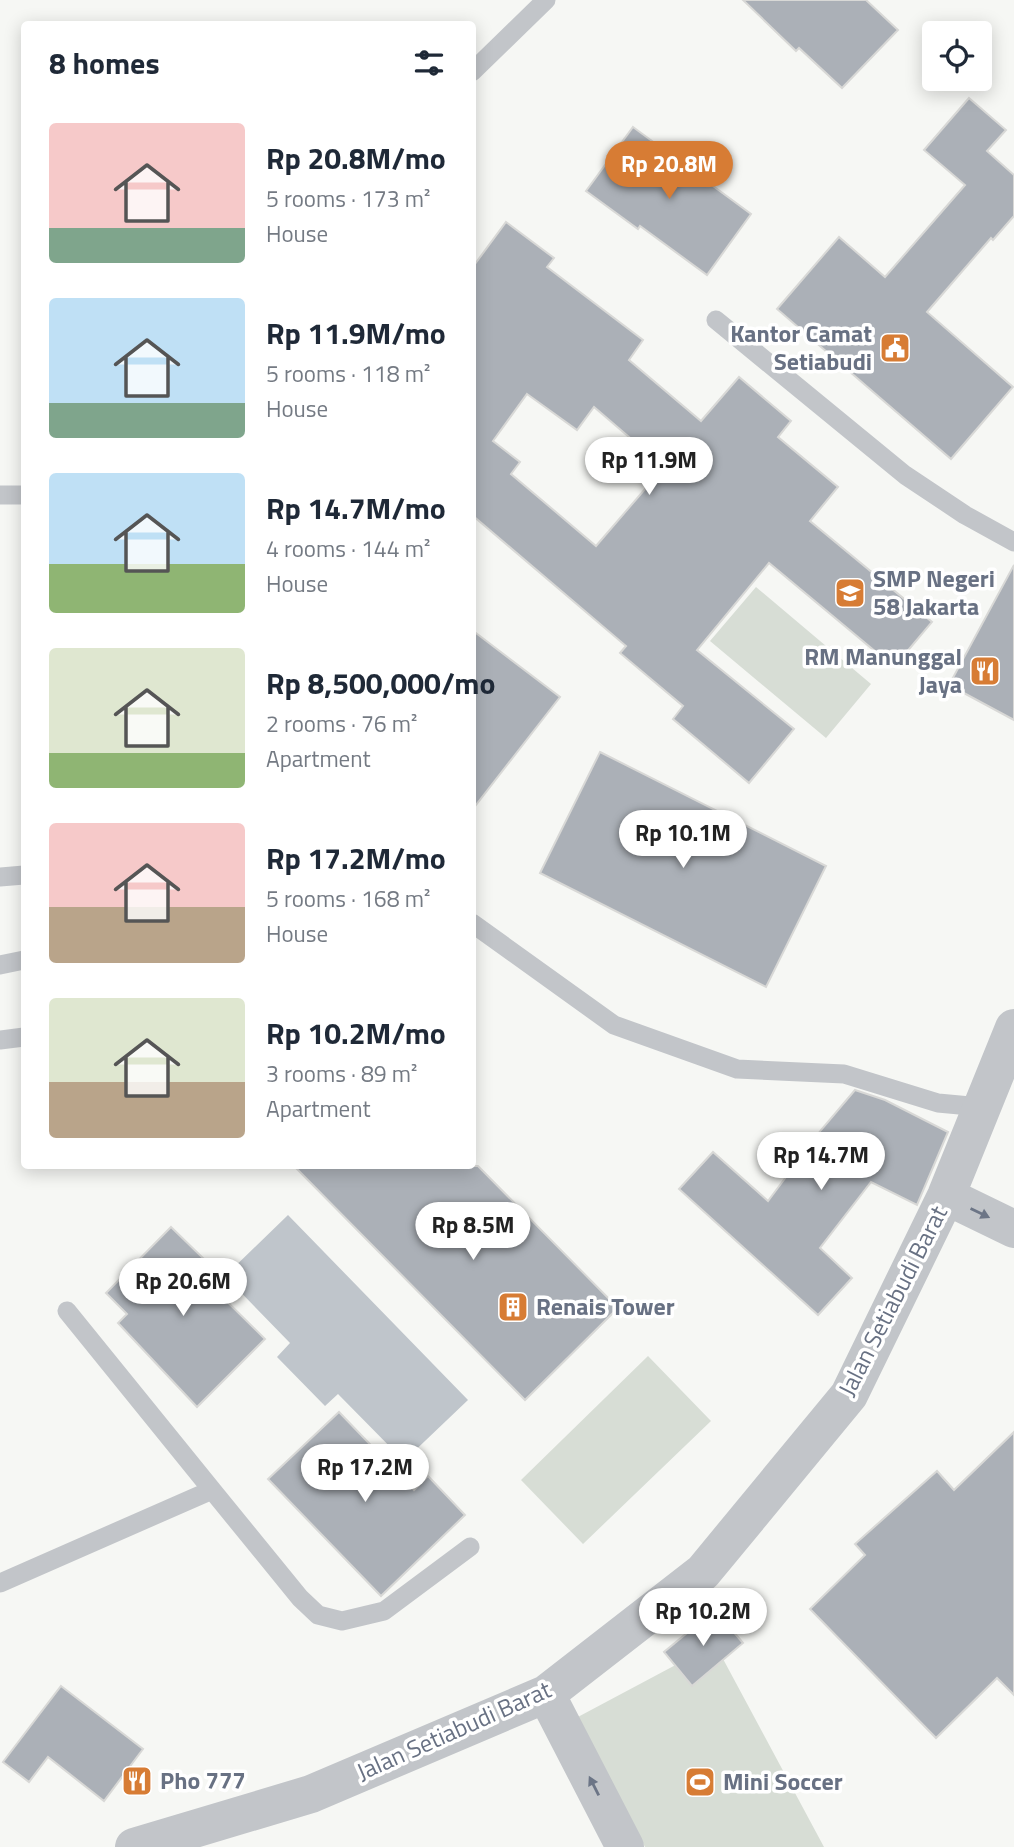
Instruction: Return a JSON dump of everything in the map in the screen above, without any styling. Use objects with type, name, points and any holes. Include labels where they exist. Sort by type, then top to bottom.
[{"type":"street","name":"Jalan Setiabudi Barat","points":[[134,1847],[311,1794],[546,1694],[703,1572],[849,1395],[946,1196],[1014,1028]]},
{"type":"street","points":[[946,1196],[1014,1229]]},
{"type":"street","points":[[546,1694],[625,1847]]},
{"type":"lane","points":[[476,68],[546,0]]},
{"type":"lane","points":[[716,320],[905,475],[965,515],[1014,542]]},
{"type":"lane","points":[[0,495],[21,495]]},
{"type":"lane","points":[[0,877],[21,875]]},
{"type":"lane","points":[[476,926],[614,1025],[737,1069],[844,1074],[938,1103],[981,1107]]},
{"type":"lane","points":[[0,965],[21,962]]},
{"type":"lane","points":[[0,1040],[21,1037]]},
{"type":"lane","points":[[66,1311],[300,1598],[318,1615],[342,1621],[384,1611],[470,1547]]},
{"type":"lane","points":[[0,1583],[212,1490]]},
{"type":"shaded area","points":[[756,587],[871,684],[826,738],[710,641]]},
{"type":"shaded area","points":[[288,1215],[468,1400],[404,1461],[338,1394],[325,1406],[277,1357],[290,1343],[225,1276]]},
{"type":"shaded area","points":[[648,1356],[711,1421],[583,1544],[521,1480]]},
{"type":"shaded area","name":"Mini Soccer","points":[[715,1644],[824,1847],[645,1847],[576,1718]]},
{"type":"building","points":[[743,0],[866,0],[898,30],[842,88],[799,48],[796,51]]},
{"type":"building","name":"Kantor Camat Setiabudi","points":[[969,98],[1006,130],[987,151],[1014,175],[1014,216],[993,240],[991,238],[927,312],[1013,387],[951,459],[777,309],[839,237],[885,277],[965,185],[924,150]]},
{"type":"building","points":[[633,127],[751,214],[707,275],[586,191]]},
{"type":"building","points":[[506,222],[554,258],[547,267],[643,340],[629,360],[701,421],[739,377],[791,421],[778,437],[838,487],[810,521],[932,622],[894,667],[769,563],[697,650],[794,729],[749,783],[673,719],[683,706],[620,653],[626,646],[476,518],[476,263]],"holes":[[[527,394],[577,430],[594,407],[664,467],[596,546],[511,474],[520,462],[493,441]]]},
{"type":"building","name":"RM Manunggal Jaya","points":[[1014,565],[1014,720],[949,685]]},
{"type":"building","points":[[476,633],[560,697],[476,805]]},
{"type":"building","points":[[600,752],[826,866],[766,987],[540,873]]},
{"type":"building","points":[[855,1090],[885,1100],[948,1132],[917,1205],[871,1182],[820,1248],[852,1278],[818,1315],[679,1189],[713,1152],[768,1201]]},
{"type":"building","points":[[478,1166],[618,1308],[525,1400],[297,1169],[476,1169]]},
{"type":"building","points":[[171,1227],[205,1260],[195,1270],[265,1339],[197,1407],[118,1323],[127,1314],[106,1293]]},
{"type":"building","points":[[339,1412],[414,1490],[428,1476],[465,1515],[381,1596],[268,1479]]},
{"type":"building","points":[[1014,1432],[1014,1695],[997,1678],[936,1738],[810,1609],[865,1555],[855,1544],[937,1471],[954,1490]]},
{"type":"building","points":[[715,1610],[743,1643],[692,1686],[664,1652]]},
{"type":"building","points":[[61,1686],[143,1749],[104,1801],[48,1757],[29,1782],[3,1762]]},
{"type":"place","name":"Kantor Camat Setiabudi","points":[[895,348]]},
{"type":"place","name":"SMP Negeri 58 Jakarta","points":[[850,593]]},
{"type":"place","name":"RM Manunggal Jaya","points":[[985,671]]},
{"type":"place","name":"Renais Tower","points":[[513,1307]]},
{"type":"place","name":"Pho 777","points":[[137,1781]]},
{"type":"place","name":"Mini Soccer","points":[[700,1782]]}]
